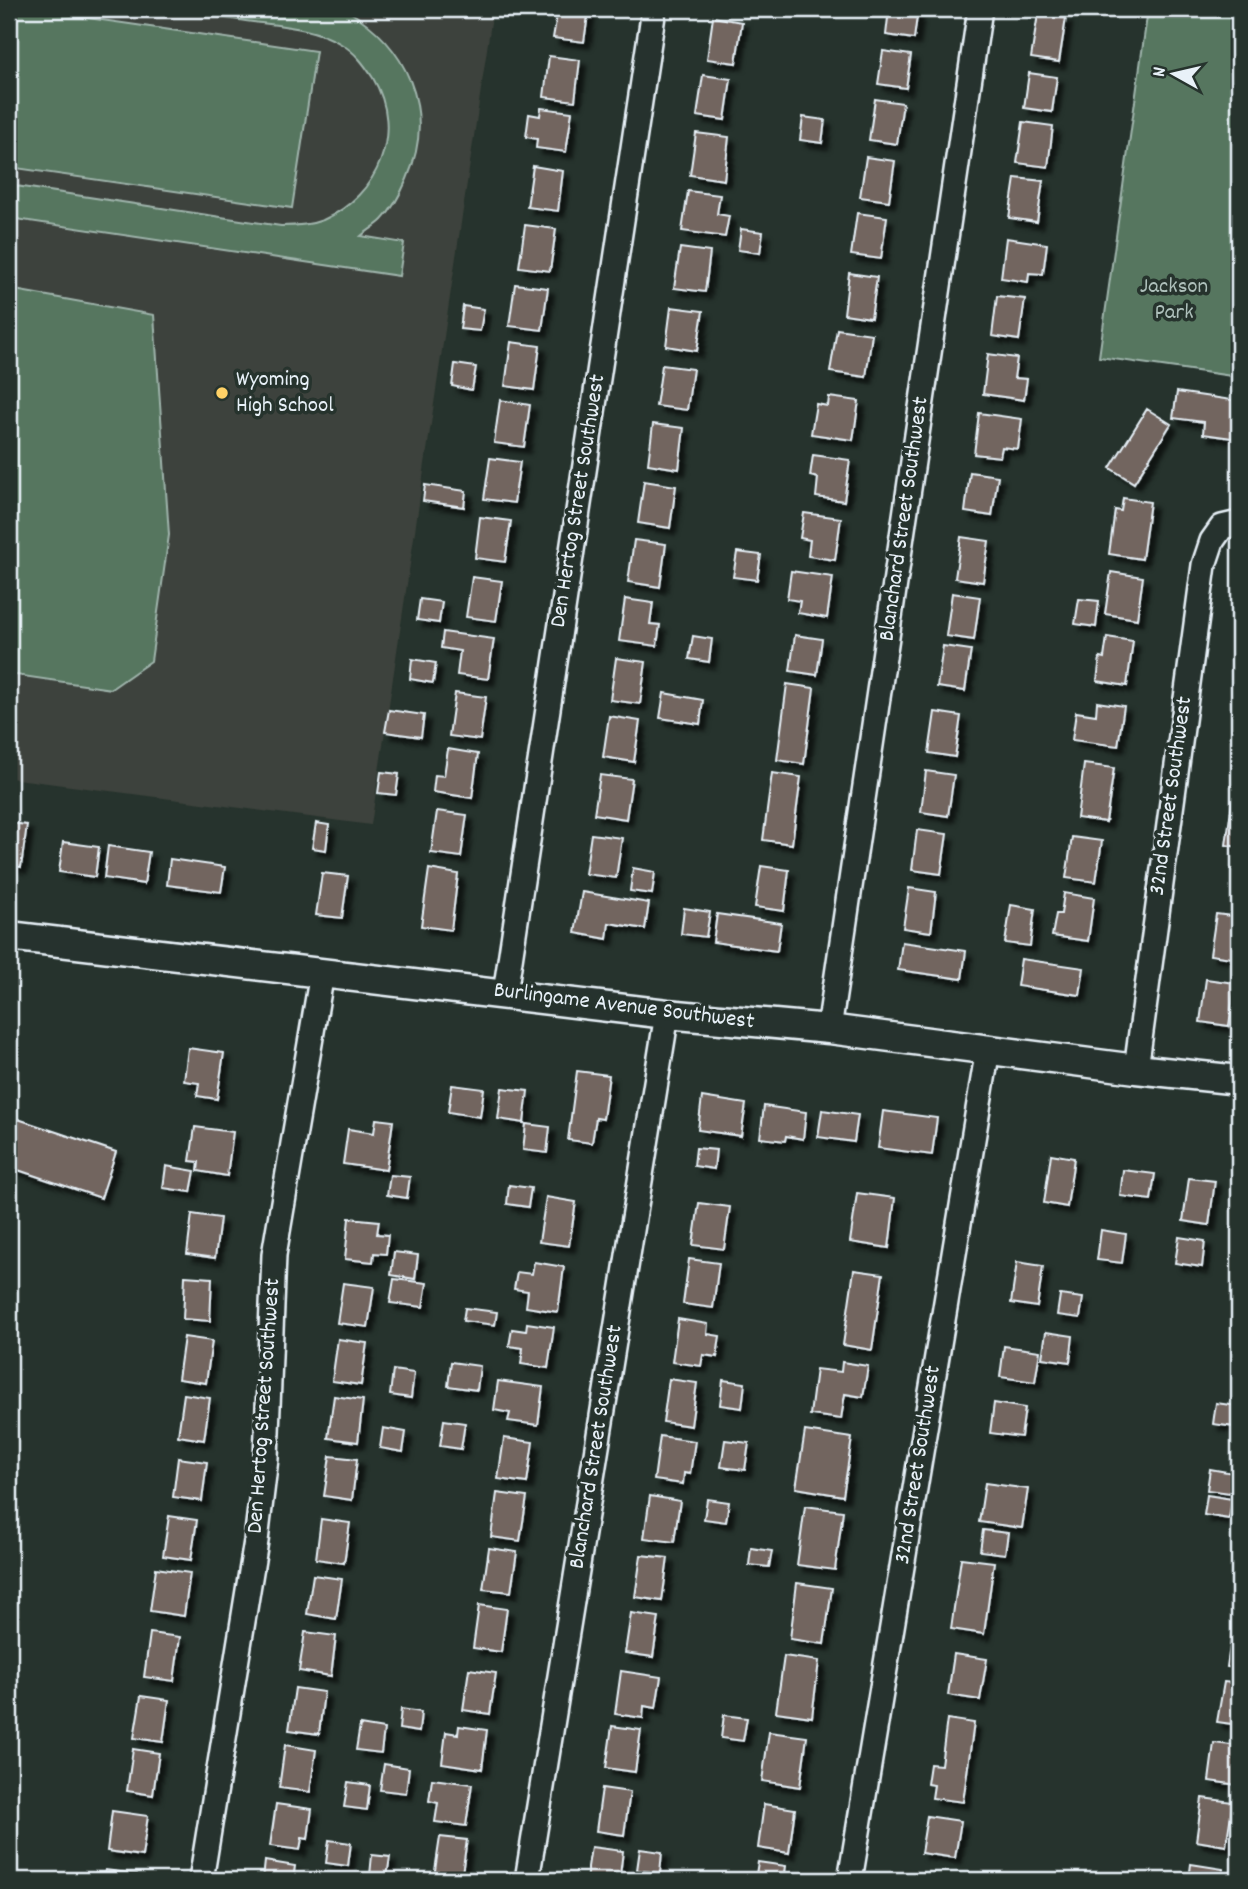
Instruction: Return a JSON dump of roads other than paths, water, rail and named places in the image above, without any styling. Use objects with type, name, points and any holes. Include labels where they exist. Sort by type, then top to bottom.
[{"type":"street","name":"Den Hertog Street Southwest","points":[[505,993],[654,9]]},
{"type":"street","name":"Blanchard Street Southwest","points":[[829,1029],[980,9]]},
{"type":"street","name":"32nd Street Southwest","points":[[1136,1069],[1204,565],[1212,541],[1230,525]]},
{"type":"street","name":"Burlingame Avenue Southwest","points":[[9,936],[667,1013],[829,1029],[1239,1080]]},
{"type":"street","name":"Den Hertog Street Southwest","points":[[201,1880],[262,1500],[277,1235],[322,973]]},
{"type":"street","name":"Blanchard Street Southwest","points":[[527,1880],[667,1013]]},
{"type":"street","name":"32nd Street Southwest","points":[[850,1880],[988,1049]]},
{"type":"place","name":"Wyoming High School","points":[[222,393]]},
{"type":"park label","name":"Jackson Park","points":[[1174,300]]}]
